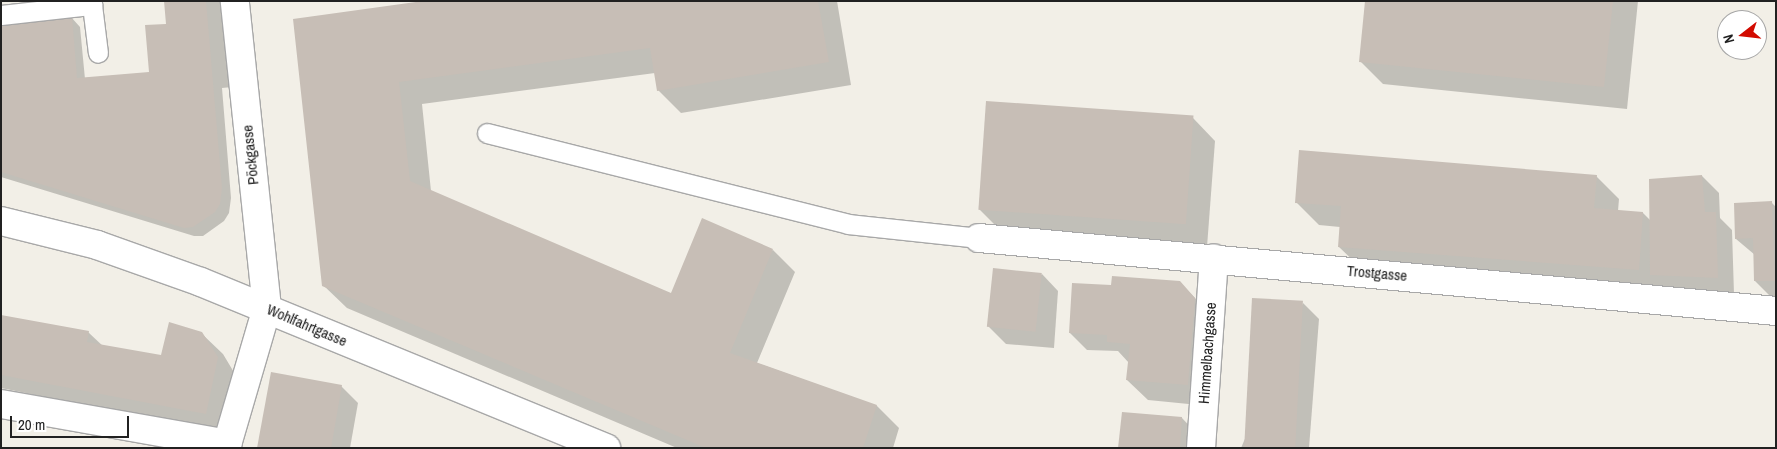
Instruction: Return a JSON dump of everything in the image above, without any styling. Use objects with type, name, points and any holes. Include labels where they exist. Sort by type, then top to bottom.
[{"type":"street","name":"Pöckgasse","points":[[235,1],[267,308]]},
{"type":"street","name":"Wohlfahrtgasse","points":[[1,221],[97,245],[267,308],[606,448]]},
{"type":"street","name":"Trostgasse","points":[[979,238],[1214,258],[1776,311]]},
{"type":"street","name":"Himmelbachgasse","points":[[1201,448],[1214,258]]},
{"type":"street","points":[[1,404],[226,446],[267,308]]},
{"type":"lane","points":[[1,15],[92,5],[98,53]]},
{"type":"lane","points":[[487,133],[848,224],[979,238]]},
{"type":"building","points":[[164,1],[206,1],[222,188],[220,204],[215,212],[193,227],[184,228],[1,172],[1,24],[72,16],[77,78],[149,72],[145,25],[166,24]]},
{"type":"building","points":[[423,1],[818,1],[829,62],[657,91],[650,48],[399,82],[410,181],[671,293],[702,218],[773,249],[730,353],[877,405],[863,448],[706,448],[322,286],[293,19]]},
{"type":"building","points":[[1365,1],[1613,1],[1604,87],[1359,62]]},
{"type":"building","points":[[986,101],[1193,116],[1186,224],[978,210]]},
{"type":"building","points":[[1299,150],[1597,175],[1594,208],[1643,212],[1639,270],[1338,247],[1341,206],[1295,203]]},
{"type":"building","points":[[1702,175],[1705,212],[1716,212],[1718,278],[1650,275],[1649,179]]},
{"type":"building","points":[[1772,201],[1775,281],[1754,281],[1753,238],[1735,239],[1734,203]]},
{"type":"building","points":[[993,268],[1042,273],[1036,332],[987,327]]},
{"type":"building","points":[[1112,276],[1180,281],[1195,298],[1188,385],[1126,380],[1130,344],[1107,342],[1107,335],[1069,333],[1072,283],[1111,285]]},
{"type":"building","points":[[1252,298],[1303,301],[1295,448],[1244,448]]},
{"type":"building","points":[[1,315],[89,331],[87,342],[161,355],[169,322],[202,332],[218,357],[206,414],[1,375]]},
{"type":"building","points":[[271,372],[342,385],[331,448],[257,448]]},
{"type":"building","points":[[1122,412],[1182,417],[1180,448],[1118,448]]}]
